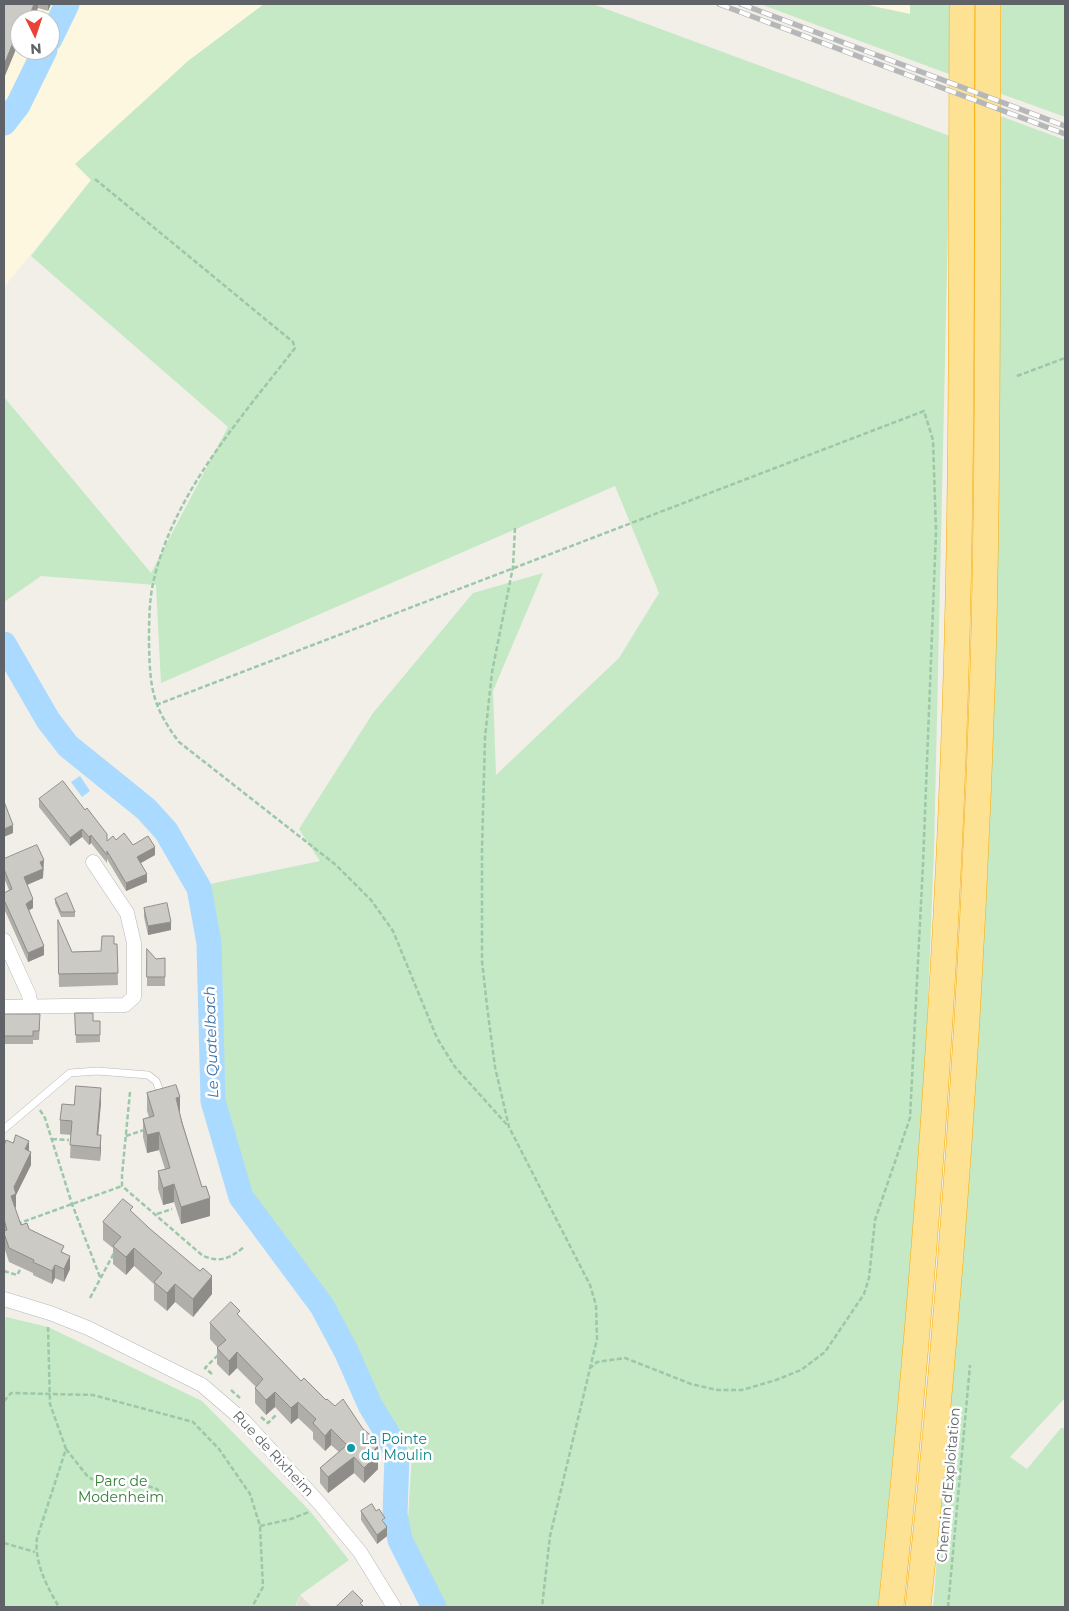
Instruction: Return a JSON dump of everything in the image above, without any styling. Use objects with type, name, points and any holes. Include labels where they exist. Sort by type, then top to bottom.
[{"type":"highway","points":[[891,1607],[902,1503],[933,1131],[950,840],[959,549],[962,4]]},
{"type":"highway","points":[[918,1607],[947,1299],[975,858],[985,575],[988,4]]},
{"type":"street","points":[[4,1007],[125,1005],[134,997],[134,943],[126,913],[93,862]]},
{"type":"street","points":[[4,940],[29,996],[31,1007]]},
{"type":"street","name":"Rue de Rixheim","points":[[4,1299],[50,1313],[88,1328],[202,1385],[245,1422],[321,1506],[360,1552],[394,1607]]},
{"type":"lane","points":[[4,1129],[70,1072],[97,1071],[148,1075],[156,1081],[163,1100]]},
{"type":"path","points":[[95,180],[293,342],[295,348],[196,481],[165,541],[153,581],[149,628],[150,681],[156,705],[164,722],[180,742],[336,864],[370,900],[393,931],[437,1038],[455,1067],[509,1127]]},
{"type":"path","points":[[1017,376],[1065,358]]},
{"type":"path","points":[[156,705],[513,567],[924,412],[933,440],[935,542],[923,864],[910,1118],[876,1220],[870,1278],[864,1294],[825,1352],[801,1370],[768,1383],[742,1390],[718,1390],[691,1384],[625,1358],[597,1362],[589,1369]]},
{"type":"path","points":[[515,528],[513,567],[491,682],[485,737],[482,961],[496,1067],[509,1127],[590,1286],[596,1305],[597,1339],[550,1536],[542,1607]]},
{"type":"path","points":[[122,1186],[130,1092]]},
{"type":"path","points":[[34,1103],[45,1118],[72,1204],[100,1277]]},
{"type":"path","points":[[126,1136],[148,1129]]},
{"type":"path","points":[[52,1140],[69,1140]]},
{"type":"path","points":[[12,1225],[122,1186]]},
{"type":"path","points":[[122,1186],[203,1256],[212,1260],[227,1259],[245,1246]]},
{"type":"path","points":[[156,1214],[172,1209]]},
{"type":"path","points":[[90,1298],[115,1252]]},
{"type":"path","points":[[4,1272],[17,1275],[20,1270]]},
{"type":"path","points":[[50,1313],[48,1327],[50,1404],[66,1449],[88,1477],[102,1484],[142,1484],[157,1489],[166,1502]]},
{"type":"path","points":[[218,1379],[205,1368],[219,1354]]},
{"type":"path","name":"Chemin d'Exploitation","points":[[948,1607],[970,1365]]},
{"type":"path","points":[[224,1384],[243,1400]]},
{"type":"path","points":[[4,1401],[11,1393],[94,1395],[193,1422],[220,1449],[250,1494],[260,1526],[263,1587],[252,1607]]},
{"type":"path","points":[[255,1412],[268,1423],[277,1414]]},
{"type":"path","points":[[60,1607],[51,1594],[35,1552],[37,1538],[66,1449]]},
{"type":"path","points":[[260,1526],[291,1519],[321,1506]]},
{"type":"path","points":[[4,1543],[35,1552]]},
{"type":"shaded area","points":[[4,4],[264,4],[188,61],[76,164],[91,180],[4,287]]},
{"type":"shaded area","points":[[863,4],[910,4],[911,14]]},
{"type":"shaded area","points":[[300,1595],[312,1607],[296,1607]]},
{"type":"green space","points":[[264,4],[593,4],[950,136],[934,850],[921,1174],[878,1607],[445,1607],[407,1536],[412,1453],[364,1379],[355,1354],[324,1298],[247,1195],[220,1098],[216,946],[205,885],[320,861],[299,829],[373,713],[473,593],[543,573],[493,691],[496,775],[619,658],[659,593],[615,486],[161,683],[156,585],[41,576],[4,602],[4,397],[151,573],[228,427],[31,256],[91,180],[75,164],[188,61]]},
{"type":"green space","points":[[760,4],[863,4],[910,14],[910,4],[949,4],[949,74]]},
{"type":"green space","points":[[999,4],[1065,4],[1065,117],[999,93]]},
{"type":"green space","points":[[1000,116],[1065,140],[1065,1398],[1010,1457],[1027,1469],[1061,1428],[1065,1428],[1065,1607],[933,1607],[974,1091]]},
{"type":"green space","name":"Parc de Modenheim","points":[[6,1317],[48,1327],[202,1401],[310,1511],[349,1560],[300,1595],[295,1607],[4,1607],[4,1328]]},
{"type":"water","points":[[80,776],[90,791],[82,797],[71,782]]},
{"type":"building","points":[[4,4],[34,4],[32,10],[10,10],[10,50],[4,65]]},
{"type":"building","points":[[63,781],[85,810],[87,808],[107,834],[107,841],[113,836],[116,840],[124,833],[133,845],[148,836],[155,847],[137,857],[147,874],[126,883],[107,851],[107,855],[91,835],[89,837],[82,829],[70,838],[39,799]]},
{"type":"building","points":[[4,805],[13,825],[4,829]]},
{"type":"building","points":[[37,845],[44,860],[40,862],[43,869],[24,877],[33,899],[26,904],[44,946],[28,953],[4,901],[4,893],[12,889],[4,869],[4,859]]},
{"type":"building","points":[[67,893],[75,912],[61,912],[55,899]]},
{"type":"building","points":[[167,903],[171,922],[148,926],[144,908]]},
{"type":"building","points":[[58,920],[72,952],[101,951],[102,936],[114,936],[114,944],[117,944],[118,973],[59,974]]},
{"type":"building","points":[[147,949],[156,959],[165,958],[165,977],[147,977]]},
{"type":"building","points":[[75,1013],[93,1013],[93,1021],[100,1021],[100,1035],[76,1035]]},
{"type":"building","points":[[4,1014],[40,1014],[39,1031],[33,1031],[33,1036],[4,1036]]},
{"type":"building","points":[[176,1085],[180,1097],[176,1098],[182,1123],[202,1187],[206,1186],[210,1198],[181,1207],[174,1184],[163,1188],[158,1171],[170,1168],[159,1132],[147,1135],[143,1119],[154,1116],[147,1093]]},
{"type":"building","points":[[76,1086],[101,1088],[97,1135],[101,1135],[100,1148],[70,1145],[72,1121],[60,1120],[62,1104],[74,1105]]},
{"type":"building","points":[[16,1135],[29,1141],[25,1149],[31,1152],[14,1187],[16,1194],[11,1196],[21,1225],[27,1223],[29,1229],[64,1246],[61,1252],[70,1256],[64,1269],[55,1265],[52,1271],[9,1248],[4,1233],[7,1230],[4,1219],[4,1146],[6,1140],[13,1143]]},
{"type":"building","points":[[123,1199],[133,1207],[130,1210],[149,1228],[200,1271],[203,1268],[212,1276],[193,1299],[175,1284],[167,1293],[154,1282],[162,1273],[134,1248],[126,1257],[113,1246],[121,1237],[103,1222]]},
{"type":"building","points":[[231,1302],[240,1311],[237,1314],[301,1381],[304,1378],[326,1400],[335,1406],[343,1399],[363,1429],[373,1437],[370,1440],[378,1446],[374,1450],[378,1454],[364,1468],[354,1457],[328,1477],[320,1468],[347,1445],[331,1429],[325,1436],[313,1423],[316,1419],[298,1402],[291,1408],[275,1392],[266,1400],[255,1388],[263,1379],[237,1352],[229,1361],[217,1348],[226,1340],[210,1323]]},
{"type":"building","points":[[372,1504],[376,1511],[379,1509],[385,1518],[382,1520],[387,1527],[377,1535],[361,1511]]},
{"type":"building","points":[[353,1591],[363,1601],[360,1603],[364,1607],[336,1607]]},
{"type":"waterway","name":"Le Quatelbach","points":[[60,18],[67,4]]},
{"type":"waterway","name":"Le Quatelbach","points":[[4,123],[18,105],[40,60]]},
{"type":"waterway","name":"Le Quatelbach","points":[[4,644],[48,720],[68,746],[146,809],[166,831],[199,888],[209,943],[213,1101],[241,1197],[322,1306],[346,1351],[370,1405],[390,1438],[397,1456],[395,1514],[400,1540],[434,1607]]},
{"type":"railway","points":[[719,4],[1065,134]]},
{"type":"railway","points":[[741,4],[1065,126]]},
{"type":"place","name":"La Pointe du Moulin","points":[[351,1448]]}]
